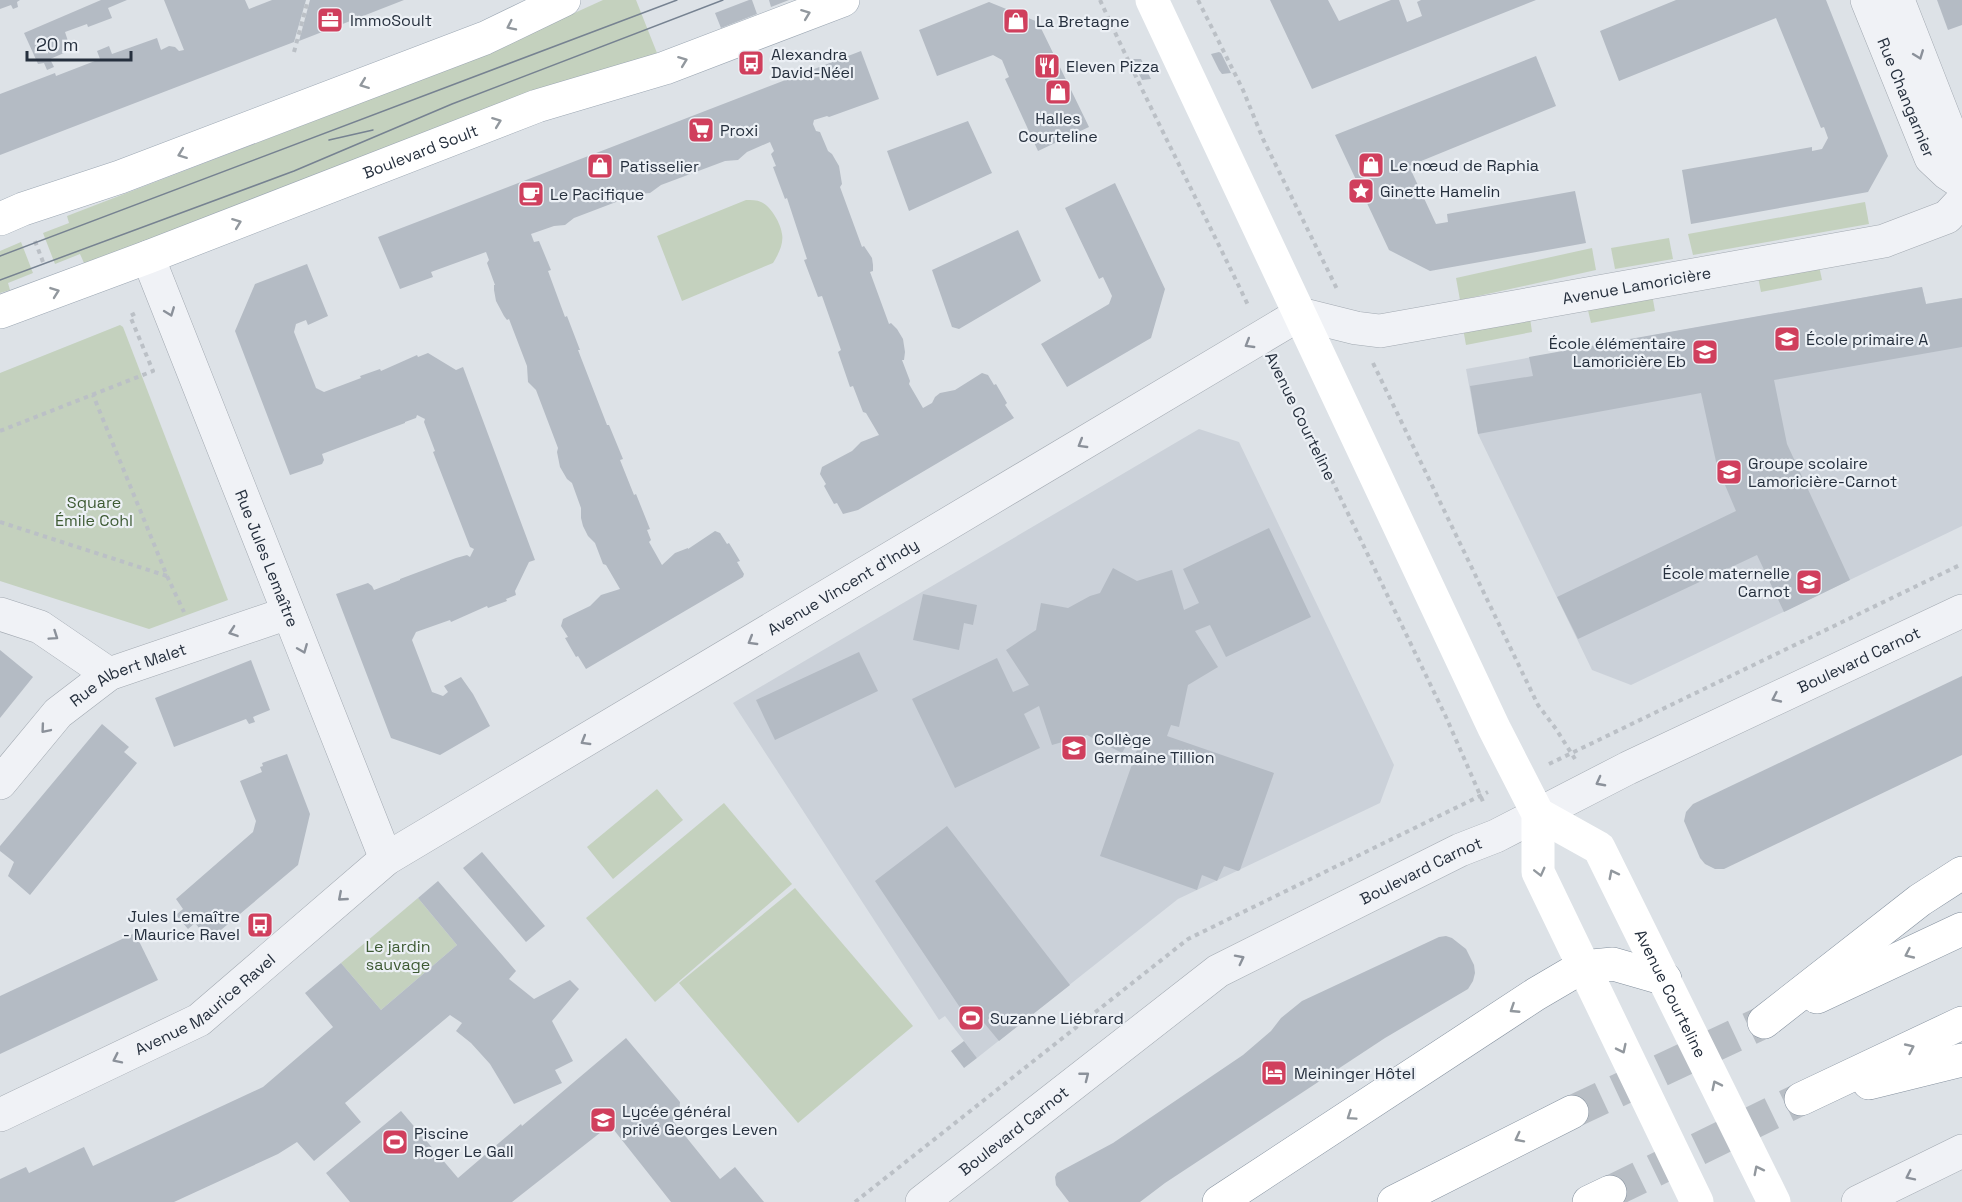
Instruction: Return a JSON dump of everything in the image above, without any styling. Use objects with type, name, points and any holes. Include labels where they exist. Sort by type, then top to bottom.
[{"type":"main road","points":[[11,214],[120,177],[484,38],[564,0]]},
{"type":"main road","name":"Boulevard Soult","points":[[0,312],[55,293],[537,106],[665,68],[843,0]]},
{"type":"main road","points":[[1152,0],[1494,728],[1538,814],[1538,872],[1697,1202]]},
{"type":"main road","name":"Avenue Courteline","points":[[1538,814],[1599,848],[1774,1202]]},
{"type":"main road","points":[[1962,873],[1920,900],[1764,1022],[1962,929]]},
{"type":"main road","points":[[1220,1202],[1536,994],[1582,967],[1614,964],[1665,979]]},
{"type":"main road","points":[[1962,1023],[1800,1099],[1962,1060]]},
{"type":"main road","points":[[1394,1202],[1572,1112]]},
{"type":"street","name":"Rue Changarnier","points":[[1867,0],[1931,158],[1962,183]]},
{"type":"street","name":"Rue Changarnier","points":[[1898,0],[1962,164]]},
{"type":"street","name":"Avenue Lamoricière","points":[[1300,314],[1356,328],[1380,331],[1884,241],[1947,217],[1962,201]]},
{"type":"street","name":"Rue Jules Lemaître","points":[[148,257],[386,859]]},
{"type":"street","name":"Avenue Vincent d'Indy","points":[[386,859],[1300,314]]},
{"type":"street","name":"Boulevard Carnot","points":[[922,1202],[1218,971],[1460,850],[1496,836],[1628,768],[1962,610]]},
{"type":"street","name":"Rue Albert Malet","points":[[0,783],[58,713],[109,674],[288,613]]},
{"type":"street","points":[[0,614],[40,627],[109,674]]},
{"type":"street","name":"Avenue Maurice Ravel","points":[[0,1115],[199,1020],[386,859]]},
{"type":"street","points":[[1858,1202],[1962,1151]]},
{"type":"path","points":[[294,52],[308,0]]},
{"type":"path","name":"Avenue Courteline","points":[[1100,0],[1144,96],[1163,129],[1446,717],[1496,836]]},
{"type":"path","points":[[11,214],[55,293]]},
{"type":"path","points":[[0,431],[153,371],[130,316],[138,313]]},
{"type":"path","points":[[93,395],[185,615]]},
{"type":"path","points":[[0,522],[167,576]]},
{"type":"path","points":[[1556,729],[1571,753],[1962,564]]},
{"type":"shaded area","name":"Groupe scolaire Lamoricière-Carnot","points":[[1922,287],[1926,304],[1962,298],[1962,526],[1631,685],[1592,670],[1478,434],[1466,369]]},
{"type":"shaded area","name":"Collège Germaine Tillion","points":[[1199,429],[1239,442],[1394,765],[1380,803],[1178,899],[977,1058],[945,1016],[939,1020],[733,703]]},
{"type":"green space","points":[[603,0],[636,0],[657,53],[84,263],[80,254],[55,264],[43,233],[69,223],[67,216],[465,63]]},
{"type":"green space","points":[[746,200],[765,204],[780,225],[782,242],[773,263],[682,301],[657,236]]},
{"type":"green space","points":[[1865,202],[1869,224],[1693,255],[1688,234]]},
{"type":"green space","points":[[1669,238],[1673,259],[1615,269],[1611,248]]},
{"type":"green space","points":[[21,242],[33,273],[8,283],[10,290],[0,293],[0,251]]},
{"type":"green space","points":[[1592,248],[1596,270],[1460,300],[1456,278]]},
{"type":"green space","points":[[1818,261],[1822,280],[1761,292],[1757,272]]},
{"type":"green space","points":[[1651,289],[1655,311],[1591,323],[1586,302]]},
{"type":"green space","points":[[1529,311],[1532,332],[1466,345],[1462,323]]},
{"type":"green space","name":"Square Émile Cohl","points":[[120,325],[123,327],[228,600],[149,629],[0,581],[0,373]]},
{"type":"green space","points":[[657,789],[683,820],[613,879],[587,847]]},
{"type":"green space","points":[[724,803],[792,884],[655,1002],[586,918]]},
{"type":"green space","points":[[795,888],[913,1026],[798,1123],[679,983]]},
{"type":"green space","name":"Le jardin sauvage","points":[[418,898],[457,945],[381,1010],[341,963]]},
{"type":"building","points":[[0,0],[20,0],[17,2],[18,7],[13,9],[11,5],[0,9]]},
{"type":"building","points":[[101,0],[127,0],[108,8],[112,18],[65,32],[71,50],[50,59],[54,67],[47,70],[44,63],[38,64],[24,33]]},
{"type":"building","points":[[164,0],[245,0],[249,9],[272,0],[306,0],[294,42],[0,155],[0,94],[100,59],[97,51],[109,46],[112,54],[157,38],[161,50],[169,46],[179,51],[184,50]]},
{"type":"building","points":[[310,0],[404,0],[299,41]]},
{"type":"building","points":[[752,0],[757,14],[721,28],[715,13]]},
{"type":"building","points":[[769,0],[789,0],[771,7]]},
{"type":"building","points":[[1270,0],[1328,0],[1339,21],[1391,0],[1399,0],[1407,22],[1422,16],[1417,2],[1421,0],[1536,0],[1312,89]]},
{"type":"building","points":[[1676,0],[1826,0],[1888,156],[1868,192],[1691,224],[1682,170],[1812,147],[1812,151],[1822,149],[1828,138],[1824,127],[1821,128],[1776,18],[1619,81],[1600,31]]},
{"type":"building","points":[[1937,0],[1962,0],[1962,25],[1948,30]]},
{"type":"building","points":[[989,2],[1038,22],[1089,127],[1038,151],[1005,79],[1009,77],[1002,60],[993,55],[937,76],[919,30]]},
{"type":"building","points":[[861,51],[879,99],[814,120],[813,124],[839,166],[842,184],[840,187],[862,247],[864,246],[872,258],[873,271],[870,272],[889,324],[891,323],[897,329],[903,339],[905,352],[904,360],[902,360],[909,384],[923,408],[932,403],[940,393],[955,390],[982,373],[988,375],[994,385],[996,384],[1007,403],[1005,405],[1014,418],[858,510],[843,514],[837,503],[834,504],[820,474],[822,467],[852,451],[861,442],[879,435],[866,413],[863,412],[853,386],[850,387],[838,352],[841,350],[822,296],[818,297],[804,260],[807,259],[787,198],[785,199],[773,167],[776,166],[771,154],[774,151],[770,142],[747,152],[738,160],[725,161],[661,185],[650,193],[637,194],[574,218],[565,225],[554,226],[531,234],[534,242],[539,241],[551,270],[548,271],[565,317],[567,316],[607,425],[609,425],[623,459],[620,460],[650,529],[647,530],[651,540],[649,542],[662,565],[675,553],[688,549],[715,531],[720,533],[727,544],[729,543],[740,561],[737,562],[744,574],[743,577],[586,669],[565,638],[568,637],[561,626],[563,619],[590,606],[601,595],[620,589],[606,565],[603,564],[595,543],[583,526],[581,508],[572,483],[560,467],[558,448],[536,390],[528,382],[527,366],[509,319],[507,320],[504,316],[496,301],[495,285],[487,263],[489,260],[486,252],[431,272],[433,277],[400,289],[378,237]]},
{"type":"building","points":[[1219,52],[1231,73],[1222,74],[1219,70],[1211,54]]},
{"type":"building","points":[[1536,56],[1556,106],[1409,166],[1436,224],[1448,222],[1447,214],[1575,191],[1586,243],[1430,271],[1389,250],[1335,135]]},
{"type":"building","points":[[1133,59],[1141,59],[1151,79],[1142,80]]},
{"type":"building","points":[[968,121],[992,173],[909,211],[887,151]]},
{"type":"building","points":[[1115,183],[1165,289],[1151,338],[1067,387],[1041,344],[1109,304],[1112,296],[1103,277],[1099,279],[1065,208]]},
{"type":"building","points":[[1018,230],[1041,281],[959,329],[952,327],[932,270]]},
{"type":"building","points":[[307,264],[328,316],[308,325],[306,320],[296,324],[294,332],[316,388],[324,392],[361,378],[360,376],[380,369],[381,371],[417,355],[418,357],[428,353],[456,370],[463,367],[535,560],[529,562],[515,591],[516,595],[506,599],[507,601],[488,608],[487,606],[451,622],[450,620],[416,632],[412,640],[432,692],[443,696],[448,692],[444,686],[461,677],[490,726],[440,755],[391,738],[336,594],[368,583],[374,590],[456,558],[467,555],[470,557],[474,549],[470,547],[433,452],[435,451],[424,422],[425,419],[417,415],[416,418],[405,423],[322,454],[324,460],[322,464],[290,475],[235,331],[255,284]]},
{"type":"building","points":[[1922,287],[1926,304],[1962,298],[1962,347],[1774,380],[1787,444],[1850,580],[1784,612],[1757,555],[1578,639],[1557,597],[1736,511],[1717,466],[1701,393],[1478,434],[1470,386],[1533,376],[1529,357]]},
{"type":"building","points":[[1269,528],[1311,617],[1226,657],[1210,625],[1195,631],[1218,667],[1188,685],[1179,727],[1171,725],[1167,736],[1274,773],[1240,870],[1224,866],[1217,881],[1202,875],[1197,890],[1100,856],[1137,750],[1126,746],[1122,753],[1087,735],[1052,745],[1039,706],[1024,714],[1040,748],[955,788],[912,699],[997,658],[1013,692],[1029,685],[1006,650],[1036,630],[1041,603],[1068,608],[1100,593],[1113,568],[1137,581],[1172,570],[1184,610],[1199,603],[1183,569]]},
{"type":"building","points":[[923,594],[977,605],[973,625],[964,623],[959,650],[913,640]]},
{"type":"building","points":[[0,650],[33,677],[0,718]]},
{"type":"building","points":[[859,652],[878,691],[775,740],[756,700]]},
{"type":"building","points":[[251,660],[270,710],[253,717],[255,722],[249,724],[246,719],[174,747],[155,698]]},
{"type":"building","points":[[1962,676],[1962,755],[1724,869],[1715,869],[1705,864],[1700,858],[1684,821],[1686,812],[1693,804]]},
{"type":"building","points":[[102,724],[129,747],[124,752],[137,763],[30,895],[8,876],[14,862],[0,851],[0,846]]},
{"type":"building","points":[[287,754],[310,814],[298,865],[209,940],[195,923],[188,929],[176,915],[183,909],[176,899],[253,832],[256,821],[240,781],[262,772],[260,767],[263,766],[262,763]]},
{"type":"building","points":[[947,826],[1070,985],[999,1041],[970,1006],[963,1012],[875,881]]},
{"type":"building","points":[[482,852],[545,926],[526,942],[463,868]]},
{"type":"building","points":[[438,881],[516,971],[509,979],[534,999],[570,980],[579,989],[552,1021],[573,1061],[555,1070],[562,1083],[514,1104],[490,1064],[471,1043],[456,1031],[462,1023],[450,1015],[345,1103],[361,1122],[314,1161],[297,1142],[278,1154],[174,1202],[0,1202],[0,1179],[26,1167],[29,1173],[84,1147],[93,1166],[263,1087],[333,1027],[305,993],[341,963],[381,1010],[457,945],[418,898]]},
{"type":"building","points":[[135,933],[158,980],[0,1054],[0,996]]},
{"type":"building","name":"Meininger Hôtel","points":[[1446,936],[1466,949],[1474,965],[1473,981],[1468,989],[1385,1038],[1165,1183],[1140,1202],[1069,1202],[1056,1185],[1057,1173],[1113,1143],[1243,1055],[1302,1001],[1439,937]]},
{"type":"building","name":"Lycée général privé Georges Leven","points":[[626,1038],[680,1102],[679,1113],[674,1122],[720,1179],[735,1167],[764,1202],[671,1202],[610,1125],[512,1202],[350,1202],[326,1173],[401,1111],[458,1178]]},
{"type":"building","points":[[964,1041],[977,1058],[964,1068],[951,1051]]},
{"type":"tunnel","points":[[1572,1112],[1764,1022]]},
{"type":"tunnel","points":[[1610,1192],[1801,1099]]},
{"type":"tram line","points":[[0,256],[677,0]]},
{"type":"tram line","points":[[0,280],[294,171],[452,104],[723,0]]},
{"type":"tram line","points":[[329,140],[373,130]]},
{"type":"place","name":"ImmoSoult","points":[[330,20]]},
{"type":"place","name":"La Bretagne","points":[[1016,21]]},
{"type":"place","name":"Alexandra David-Néel","points":[[751,63]]},
{"type":"place","name":"Eleven Pizza","points":[[1047,66]]},
{"type":"place","name":"Halles Courteline","points":[[1058,92]]},
{"type":"place","name":"Proxi","points":[[701,130]]},
{"type":"place","name":"Le nœud de Raphia","points":[[1371,165]]},
{"type":"place","name":"Patisselier","points":[[600,166]]},
{"type":"place","name":"Ginette Hamelin","points":[[1361,191]]},
{"type":"place","name":"Le Pacifique","points":[[531,194]]},
{"type":"place","name":"École primaire A","points":[[1787,339]]},
{"type":"place","name":"École élémentaire Lamoricière Eb","points":[[1705,352]]},
{"type":"place","name":"Groupe scolaire Lamoricière-Carnot","points":[[1729,472]]},
{"type":"place","name":"École maternelle Carnot","points":[[1809,582]]},
{"type":"place","name":"Collège Germaine Tillion","points":[[1074,748]]},
{"type":"place","name":"Jules Lemaître - Maurice Ravel","points":[[260,925]]},
{"type":"place","name":"Suzanne Liébrard","points":[[971,1018]]},
{"type":"place","name":"Meininger Hôtel","points":[[1274,1073]]},
{"type":"place","name":"Lycée général privé Georges Leven","points":[[603,1120]]},
{"type":"place","name":"Piscine Roger Le Gall","points":[[395,1142]]}]
